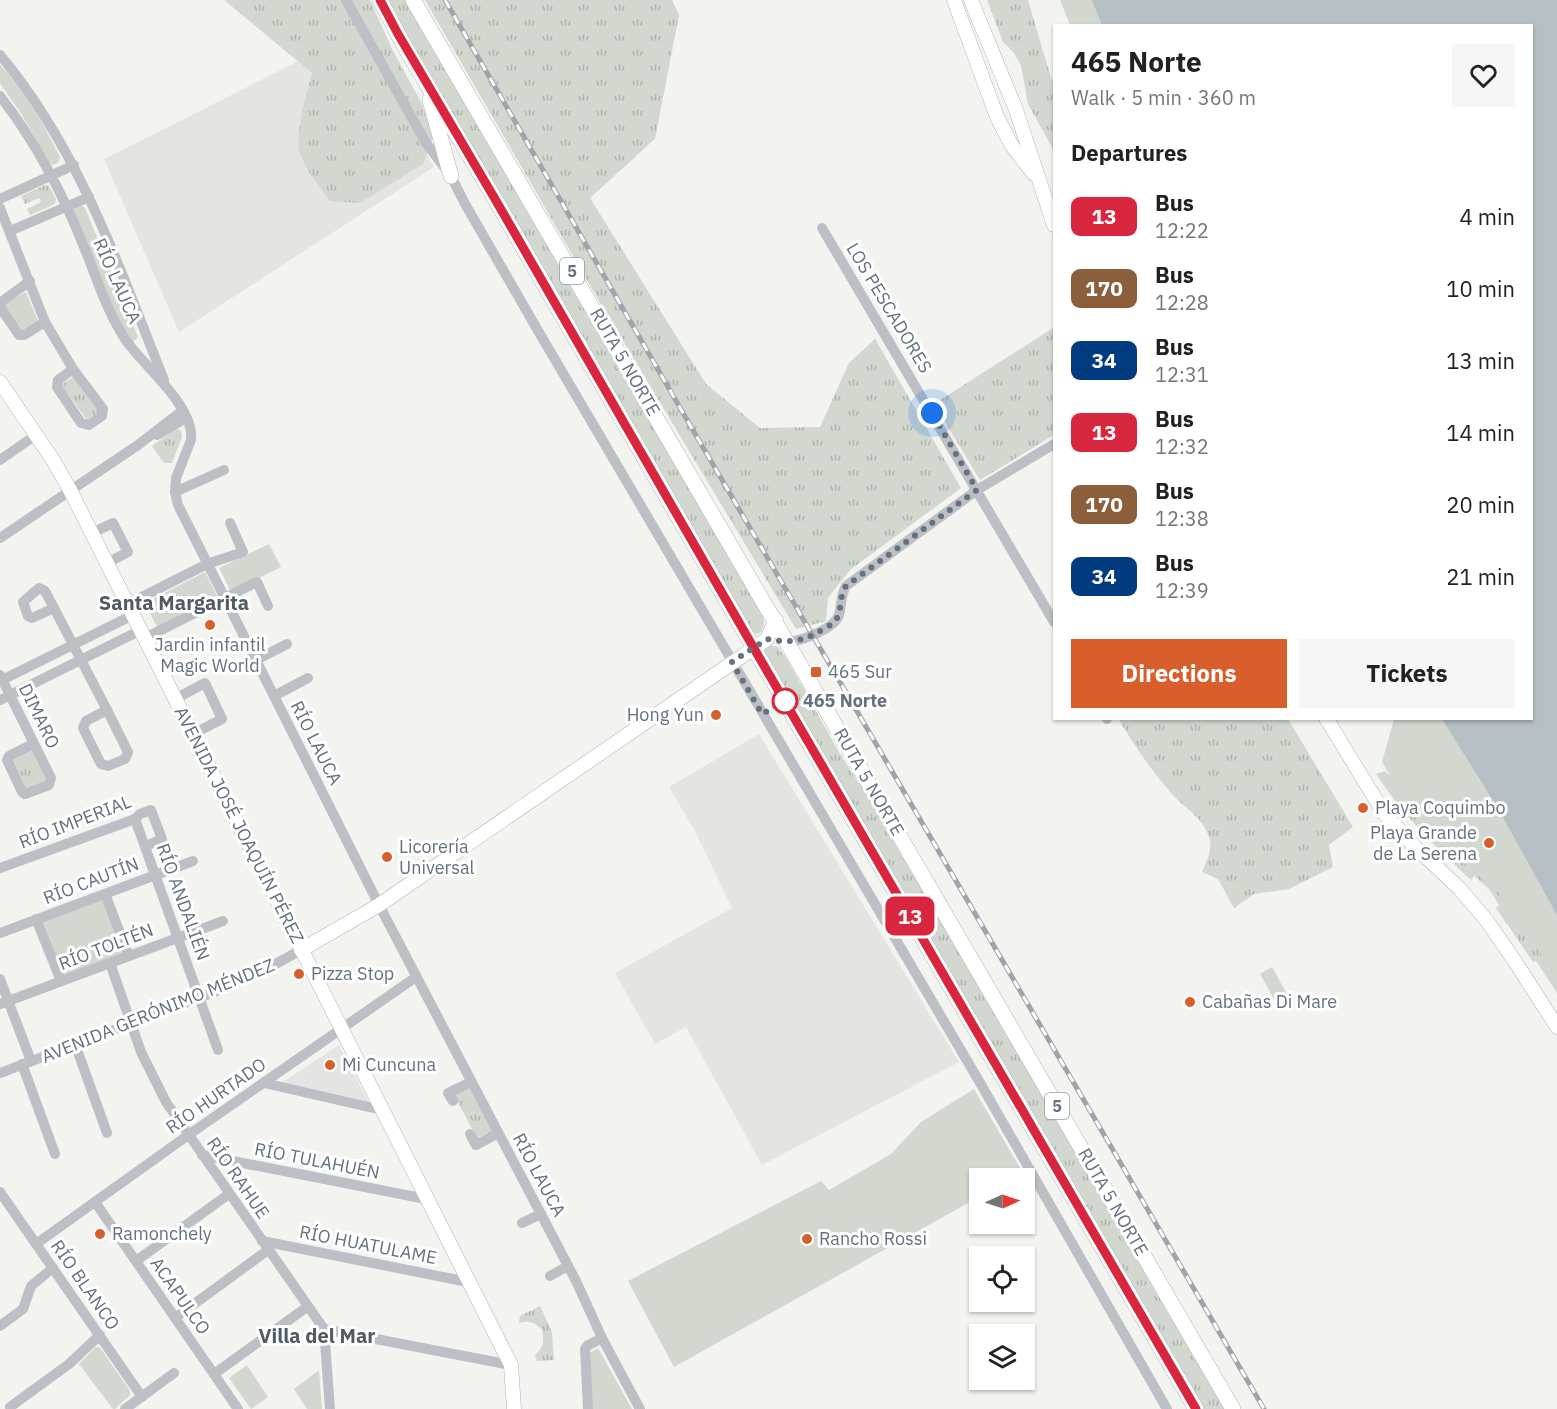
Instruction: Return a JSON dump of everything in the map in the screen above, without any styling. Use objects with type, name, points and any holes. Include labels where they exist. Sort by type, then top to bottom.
[{"type":"highway","name":"RUTA 5 NORTE","points":[[380,0],[753,648],[1196,1409]]},
{"type":"highway","name":"RUTA 5 NORTE","points":[[413,0],[789,642],[1233,1409]]},
{"type":"highway","points":[[414,61],[434,111],[452,176]]},
{"type":"main road","points":[[954,0],[997,117],[1012,146],[1039,179]]},
{"type":"main road","points":[[971,0],[1016,110],[1053,222]]},
{"type":"main road","points":[[997,117],[1001,120],[1010,120],[1016,110]]},
{"type":"main road","name":"AVENIDA JOSÉ JOAQUÍN PÉREZ","points":[[0,382],[70,490],[511,1365],[514,1409]]},
{"type":"main road","points":[[776,620],[767,639],[789,642]]},
{"type":"main road","name":"AVENIDA GERÓNIMO MÉNDEZ","points":[[301,950],[379,905],[767,639]]},
{"type":"main road","points":[[1327,720],[1384,813],[1408,840],[1460,889],[1487,921],[1557,1027]]},
{"type":"street","points":[[346,0],[426,143],[452,176],[464,202],[1167,1409]]},
{"type":"street","points":[[0,55],[50,121],[74,165],[167,389]]},
{"type":"street","name":"RÍO LAUCA","points":[[0,96],[17,118],[50,175],[84,247],[106,306],[126,340],[167,389],[184,414],[190,427],[191,440],[176,478],[175,492],[178,505],[379,905],[568,1266],[602,1338],[640,1409]]},
{"type":"street","points":[[0,199],[74,165]]},
{"type":"street","points":[[10,231],[88,197]]},
{"type":"street","points":[[1,215],[10,231],[45,322],[74,369],[103,409],[102,416],[89,425],[81,423],[57,387],[58,380],[74,369]]},
{"type":"street","name":"LOS PESCADORES","points":[[822,228],[1053,620]]},
{"type":"street","points":[[30,281],[0,305],[19,334],[24,335],[45,322]]},
{"type":"street","points":[[0,538],[184,414]]},
{"type":"street","points":[[0,460],[36,435]]},
{"type":"street","points":[[789,642],[801,640],[833,623],[839,614],[840,600],[846,586],[977,490],[1053,445]]},
{"type":"street","points":[[175,492],[224,470]]},
{"type":"street","points":[[92,533],[113,523],[128,552],[107,563]]},
{"type":"street","points":[[1,678],[73,644],[207,564],[243,552],[230,523]]},
{"type":"street","points":[[5,697],[81,660],[257,582],[268,606]]},
{"type":"street","points":[[54,608],[128,752],[125,759],[108,766],[101,764],[83,728],[84,723],[106,710]]},
{"type":"street","points":[[256,660],[287,644]]},
{"type":"street","name":"DIMARO","points":[[1,678],[5,697],[33,744],[51,780],[49,785],[28,794],[22,792],[7,760],[9,756],[33,744]]},
{"type":"street","points":[[274,696],[308,678]]},
{"type":"street","points":[[175,699],[205,683],[222,719],[193,734]]},
{"type":"street","name":"RÍO IMPERIAL","points":[[0,868],[135,819],[140,814],[151,810],[162,839],[146,846]]},
{"type":"street","name":"RÍO ANDALIÉN","points":[[135,819],[218,1050]]},
{"type":"street","name":"RÍO CAUTÍN","points":[[0,933],[193,861]]},
{"type":"street","points":[[105,894],[129,956]]},
{"type":"street","points":[[36,919],[61,981]]},
{"type":"street","name":"RÍO TOLTÉN","points":[[4,1003],[223,921]]},
{"type":"street","name":"AVENIDA GERÓNIMO MÉNDEZ","points":[[0,1073],[252,976],[301,950]]},
{"type":"street","name":"RÍO RAHUE","points":[[110,963],[130,1024],[157,1085],[202,1155],[324,1329]]},
{"type":"street","name":"RÍO HURTADO","points":[[36,1244],[416,977]]},
{"type":"street","points":[[0,979],[4,1003],[55,1154]]},
{"type":"street","points":[[75,1044],[107,1132]]},
{"type":"street","points":[[453,1101],[448,1093],[471,1082]]},
{"type":"street","points":[[264,1083],[381,1110]]},
{"type":"street","points":[[470,1134],[476,1145],[498,1133]]},
{"type":"street","name":"RÍO TULAHUÉN","points":[[202,1155],[426,1199]]},
{"type":"street","name":"RÍO BLANCO","points":[[0,1192],[142,1396]]},
{"type":"street","points":[[136,1261],[229,1194]]},
{"type":"street","name":"ACAPULCO","points":[[94,1202],[238,1409]]},
{"type":"street","points":[[522,1223],[541,1214]]},
{"type":"street","points":[[175,1318],[265,1246]]},
{"type":"street","name":"RÍO HUATULAME","points":[[265,1246],[468,1282]]},
{"type":"street","points":[[550,1276],[568,1266]]},
{"type":"street","points":[[0,1326],[22,1309],[31,1286],[53,1268]]},
{"type":"street","points":[[214,1374],[307,1306]]},
{"type":"street","points":[[332,1408],[324,1329],[511,1365]]},
{"type":"street","points":[[10,1407],[69,1364],[100,1335]]},
{"type":"street","points":[[588,1409],[585,1349],[602,1338]]},
{"type":"street","points":[[125,1409],[174,1373]]},
{"type":"shaded area","points":[[1092,0],[1557,0],[1557,915],[1496,805],[1443,720],[1533,720],[1533,24],[1102,24]]},
{"type":"shaded area","points":[[356,32],[434,167],[179,332],[104,159]]},
{"type":"shaded area","points":[[759,734],[959,1062],[762,1165],[686,1027],[655,1044],[615,973],[732,908],[695,831],[669,787]]},
{"type":"shaded area","name":"Mi Cuncuna","points":[[339,1045],[369,1103],[280,1084]]},
{"type":"green space","points":[[224,0],[370,0],[393,51],[422,104],[433,137],[423,164],[360,203],[330,201],[305,166],[300,153],[299,135],[302,113],[312,73]]},
{"type":"green space","points":[[387,0],[406,0],[757,603],[764,622],[760,633],[754,634],[408,40]]},
{"type":"green space","points":[[425,0],[672,0],[679,15],[655,139],[590,198],[706,384],[760,428],[820,427],[849,363],[875,339],[961,488],[850,570],[828,598],[826,621],[796,629],[599,301]]},
{"type":"green space","points":[[987,0],[1028,0],[1053,81],[1053,149],[1028,104],[1021,65],[1014,53],[1003,42]]},
{"type":"green space","points":[[1060,0],[1159,0],[1169,24],[1070,24]]},
{"type":"green space","points":[[0,65],[26,97],[40,120],[60,157],[58,163],[53,165],[49,162],[22,115],[0,83]]},
{"type":"green space","points":[[48,185],[56,199],[55,204],[30,215],[27,209],[41,202],[39,198],[25,204],[21,196]]},
{"type":"green space","points":[[80,205],[85,208],[138,337],[132,343],[121,327],[73,212],[75,207]]},
{"type":"green space","points":[[26,292],[38,321],[22,330],[4,307],[6,303]]},
{"type":"green space","points":[[1053,328],[1053,436],[980,480],[934,404]]},
{"type":"green space","points":[[73,377],[98,410],[98,414],[87,420],[61,385]]},
{"type":"green space","points":[[176,429],[181,430],[182,437],[172,463],[164,463],[152,446]]},
{"type":"green space","points":[[269,544],[281,567],[231,592],[219,568]]},
{"type":"green space","points":[[205,572],[217,596],[157,627],[145,603]]},
{"type":"green space","points":[[768,645],[778,647],[788,661],[840,754],[872,803],[1227,1409],[1203,1409],[761,649]]},
{"type":"green space","points":[[1119,720],[1289,720],[1353,827],[1329,845],[1333,867],[1289,889],[1254,894],[1234,908],[1218,879],[1202,872],[1210,851],[1206,830],[1173,795]]},
{"type":"green space","points":[[1394,720],[1527,720],[1557,770],[1557,977],[1501,895],[1419,824],[1382,762]]},
{"type":"green space","points":[[32,749],[48,780],[26,791],[10,761]]},
{"type":"green space","points":[[1385,771],[1478,860],[1557,971],[1557,993],[1496,908],[1499,905],[1489,889],[1474,876],[1471,880],[1458,868],[1397,803],[1376,774]]},
{"type":"green space","points":[[102,898],[123,954],[63,977],[42,921]]},
{"type":"green space","points":[[1272,967],[1288,996],[1276,1003],[1260,974]]},
{"type":"green space","points":[[469,1088],[492,1130],[477,1138],[454,1095]]},
{"type":"green space","name":"Rancho Rossi","points":[[974,1089],[1020,1168],[969,1168],[969,1203],[674,1367],[628,1281],[821,1181],[829,1190],[891,1154],[921,1122]]},
{"type":"green space","points":[[540,1306],[552,1332],[554,1360],[537,1361],[535,1355],[543,1344],[542,1330],[532,1322],[519,1323],[520,1316]]},
{"type":"green space","points":[[96,1347],[103,1352],[130,1391],[130,1395],[115,1409],[79,1364]]},
{"type":"green space","points":[[598,1348],[632,1409],[591,1409],[588,1354]]},
{"type":"green space","points":[[247,1365],[268,1397],[251,1409],[229,1378]]},
{"type":"green space","points":[[319,1370],[322,1409],[307,1409],[294,1389]]},
{"type":"railway","points":[[445,0],[1264,1409]]},
{"type":"bus line","name":"13","points":[[380,0],[1196,1409]]},
{"type":"place","name":"Jardin infantil Magic World","points":[[210,625]]},
{"type":"place","name":"465 Sur","points":[[816,672]]},
{"type":"place","name":"465 Norte","points":[[785,701]]},
{"type":"place","name":"Hong Yun","points":[[716,715]]},
{"type":"place","name":"Playa Coquimbo","points":[[1363,808]]},
{"type":"place","name":"Playa Grande de La Serena","points":[[1489,843]]},
{"type":"place","name":"Licorería Universal","points":[[387,857]]},
{"type":"place","name":"Pizza Stop","points":[[299,974]]},
{"type":"place","name":"Cabañas Di Mare","points":[[1190,1002]]},
{"type":"place","name":"Mi Cuncuna","points":[[330,1065]]},
{"type":"place","name":"Ramonchely","points":[[100,1234]]},
{"type":"place","name":"Rancho Rossi","points":[[807,1239]]},
{"type":"district","name":"Santa Margarita","points":[[174,603]]},
{"type":"district","name":"Villa del Mar","points":[[317,1336]]},
{"type":"route","points":[[785,701],[762,714],[732,662],[767,639],[789,642],[801,640],[833,623],[839,614],[841,595],[846,586],[977,490],[932,413]]}]
